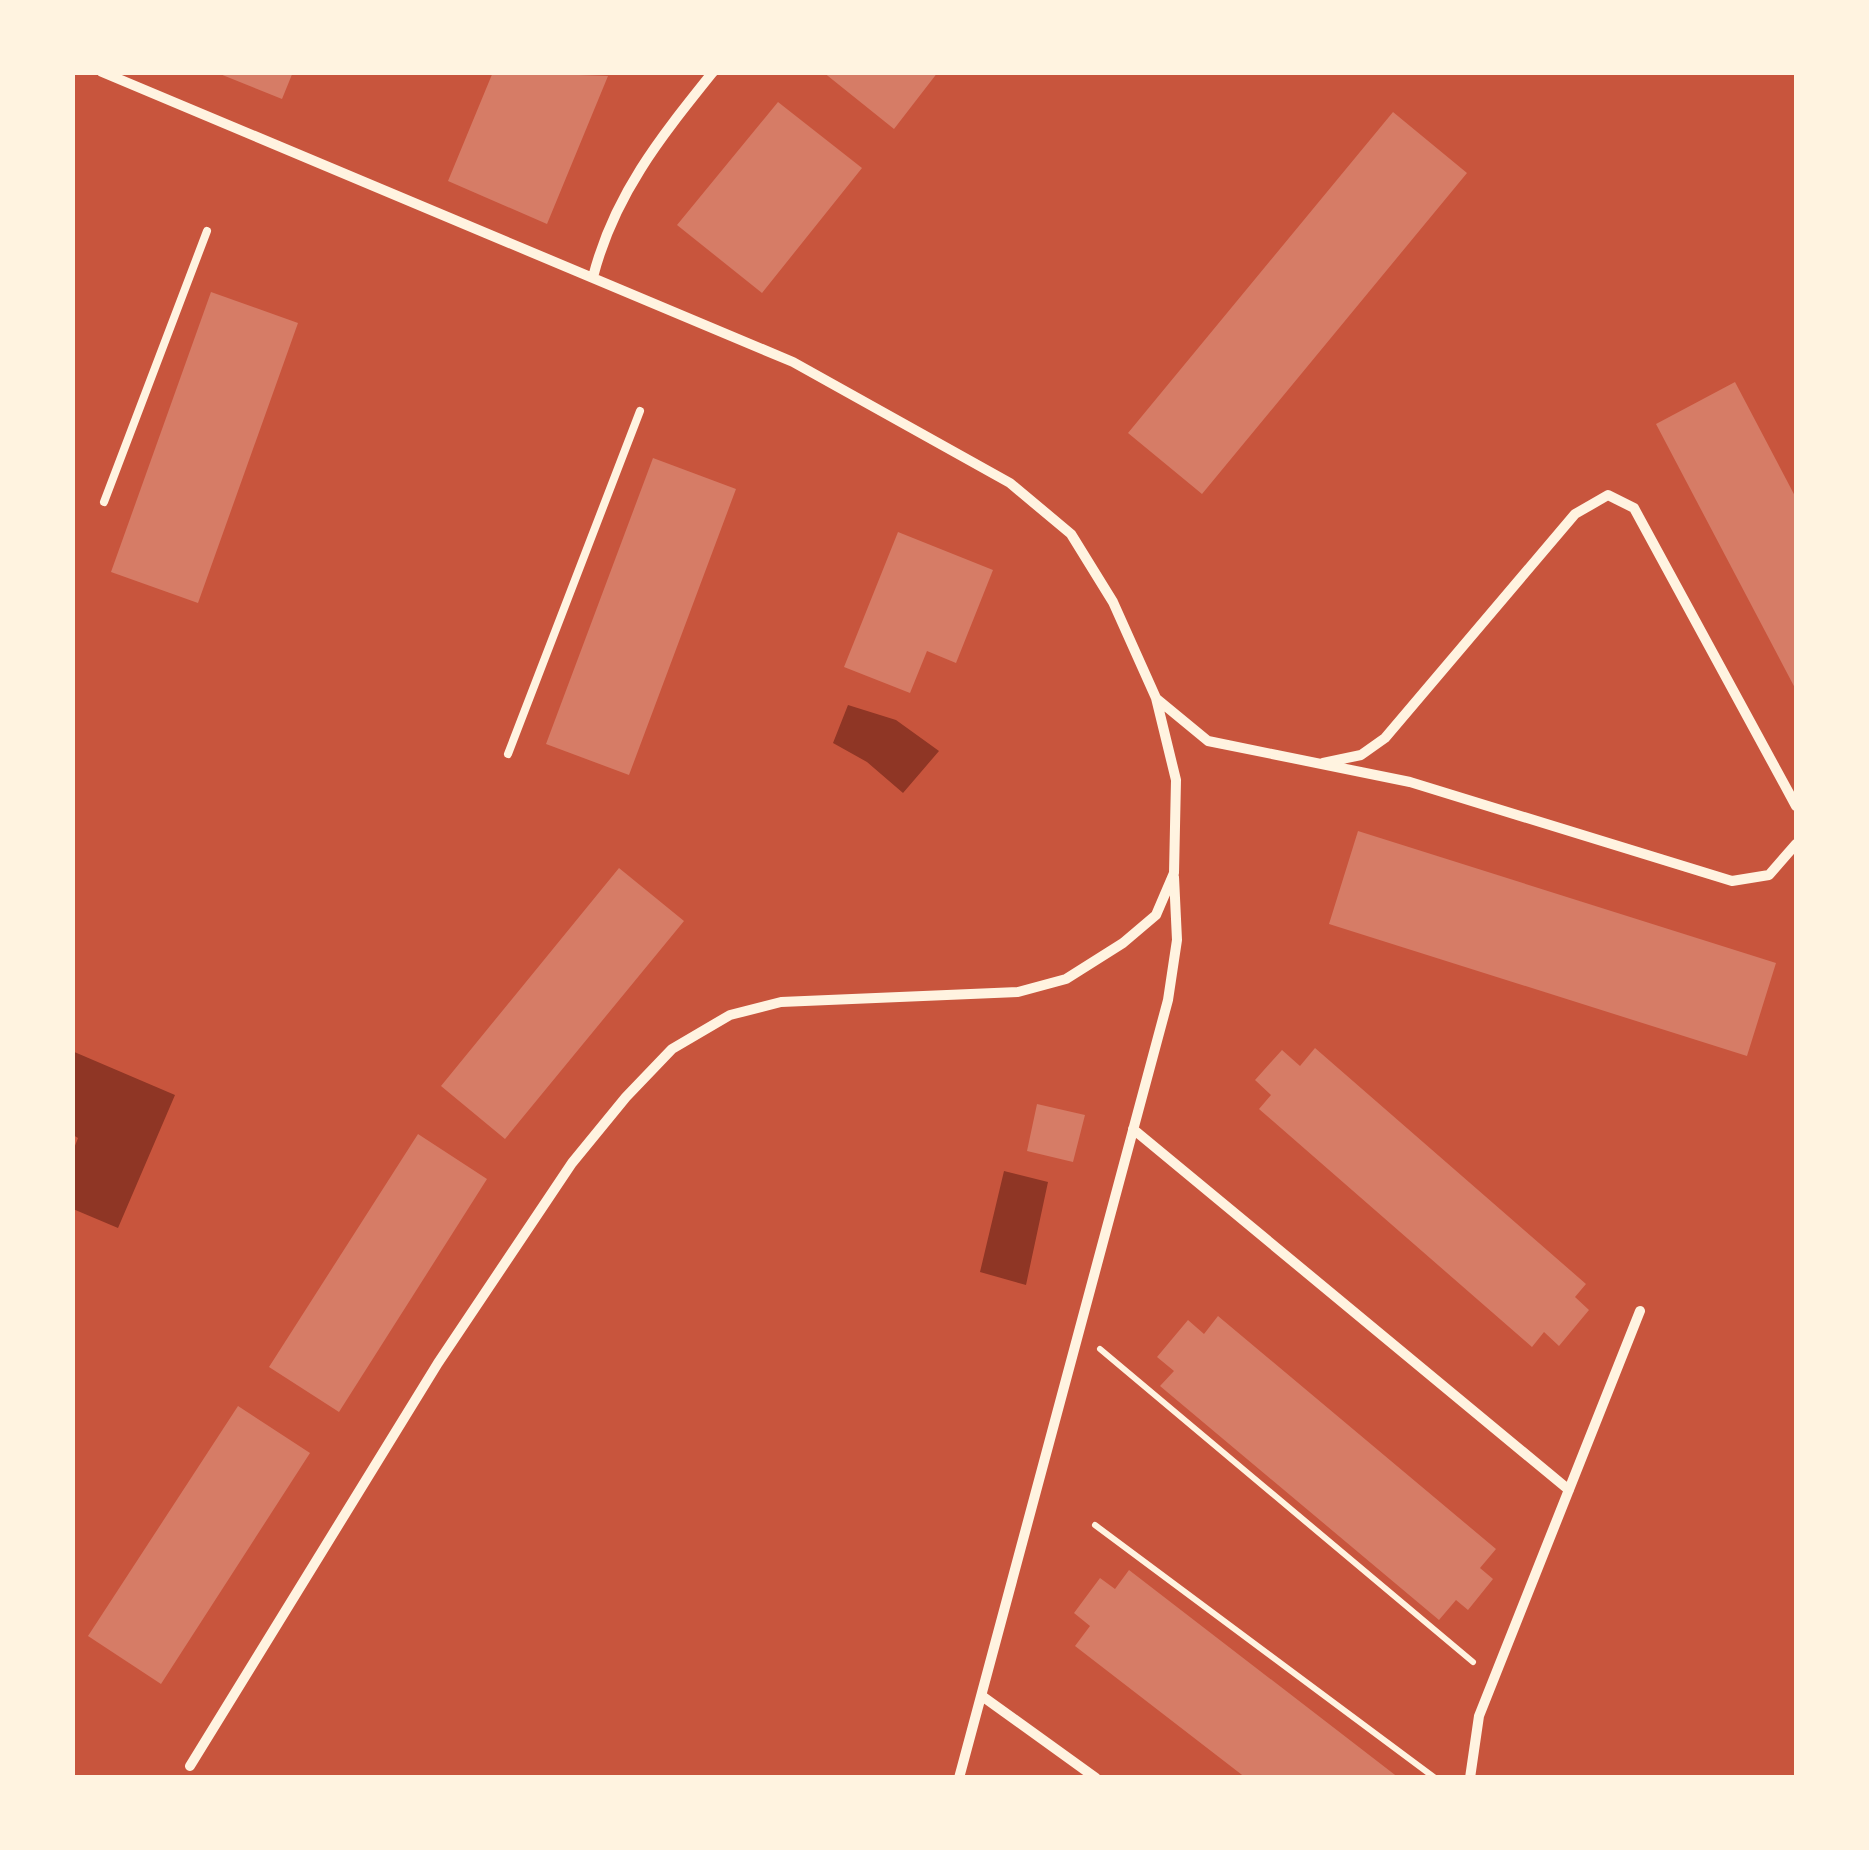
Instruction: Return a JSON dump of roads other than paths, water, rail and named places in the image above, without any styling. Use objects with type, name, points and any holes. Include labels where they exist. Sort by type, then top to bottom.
[{"type":"street","points":[[592,278],[604,233],[623,194],[646,156],[713,72]]},
{"type":"street","points":[[111,74],[828,378],[1010,483],[1071,534],[1114,602],[1156,698],[1176,780],[1177,940],[1168,1000],[959,1778]]},
{"type":"street","points":[[1323,763],[1361,755],[1385,738],[1575,514],[1608,495],[1634,508],[1796,806]]},
{"type":"street","points":[[1156,698],[1208,741],[1410,782],[1732,881],[1768,875],[1792,861],[1796,844]]},
{"type":"street","points":[[190,1766],[438,1362],[541,1209],[626,1096],[672,1049],[730,1016],[781,1002],[1018,992],[1066,979],[1123,943],[1156,915],[1174,873]]},
{"type":"street","points":[[1133,1129],[1569,1490]]},
{"type":"street","points":[[1470,1778],[1479,1716],[1640,1311]]},
{"type":"street","points":[[982,1696],[1096,1778]]},
{"type":"lane","points":[[104,502],[207,231]]},
{"type":"lane","points":[[508,754],[640,411]]}]
